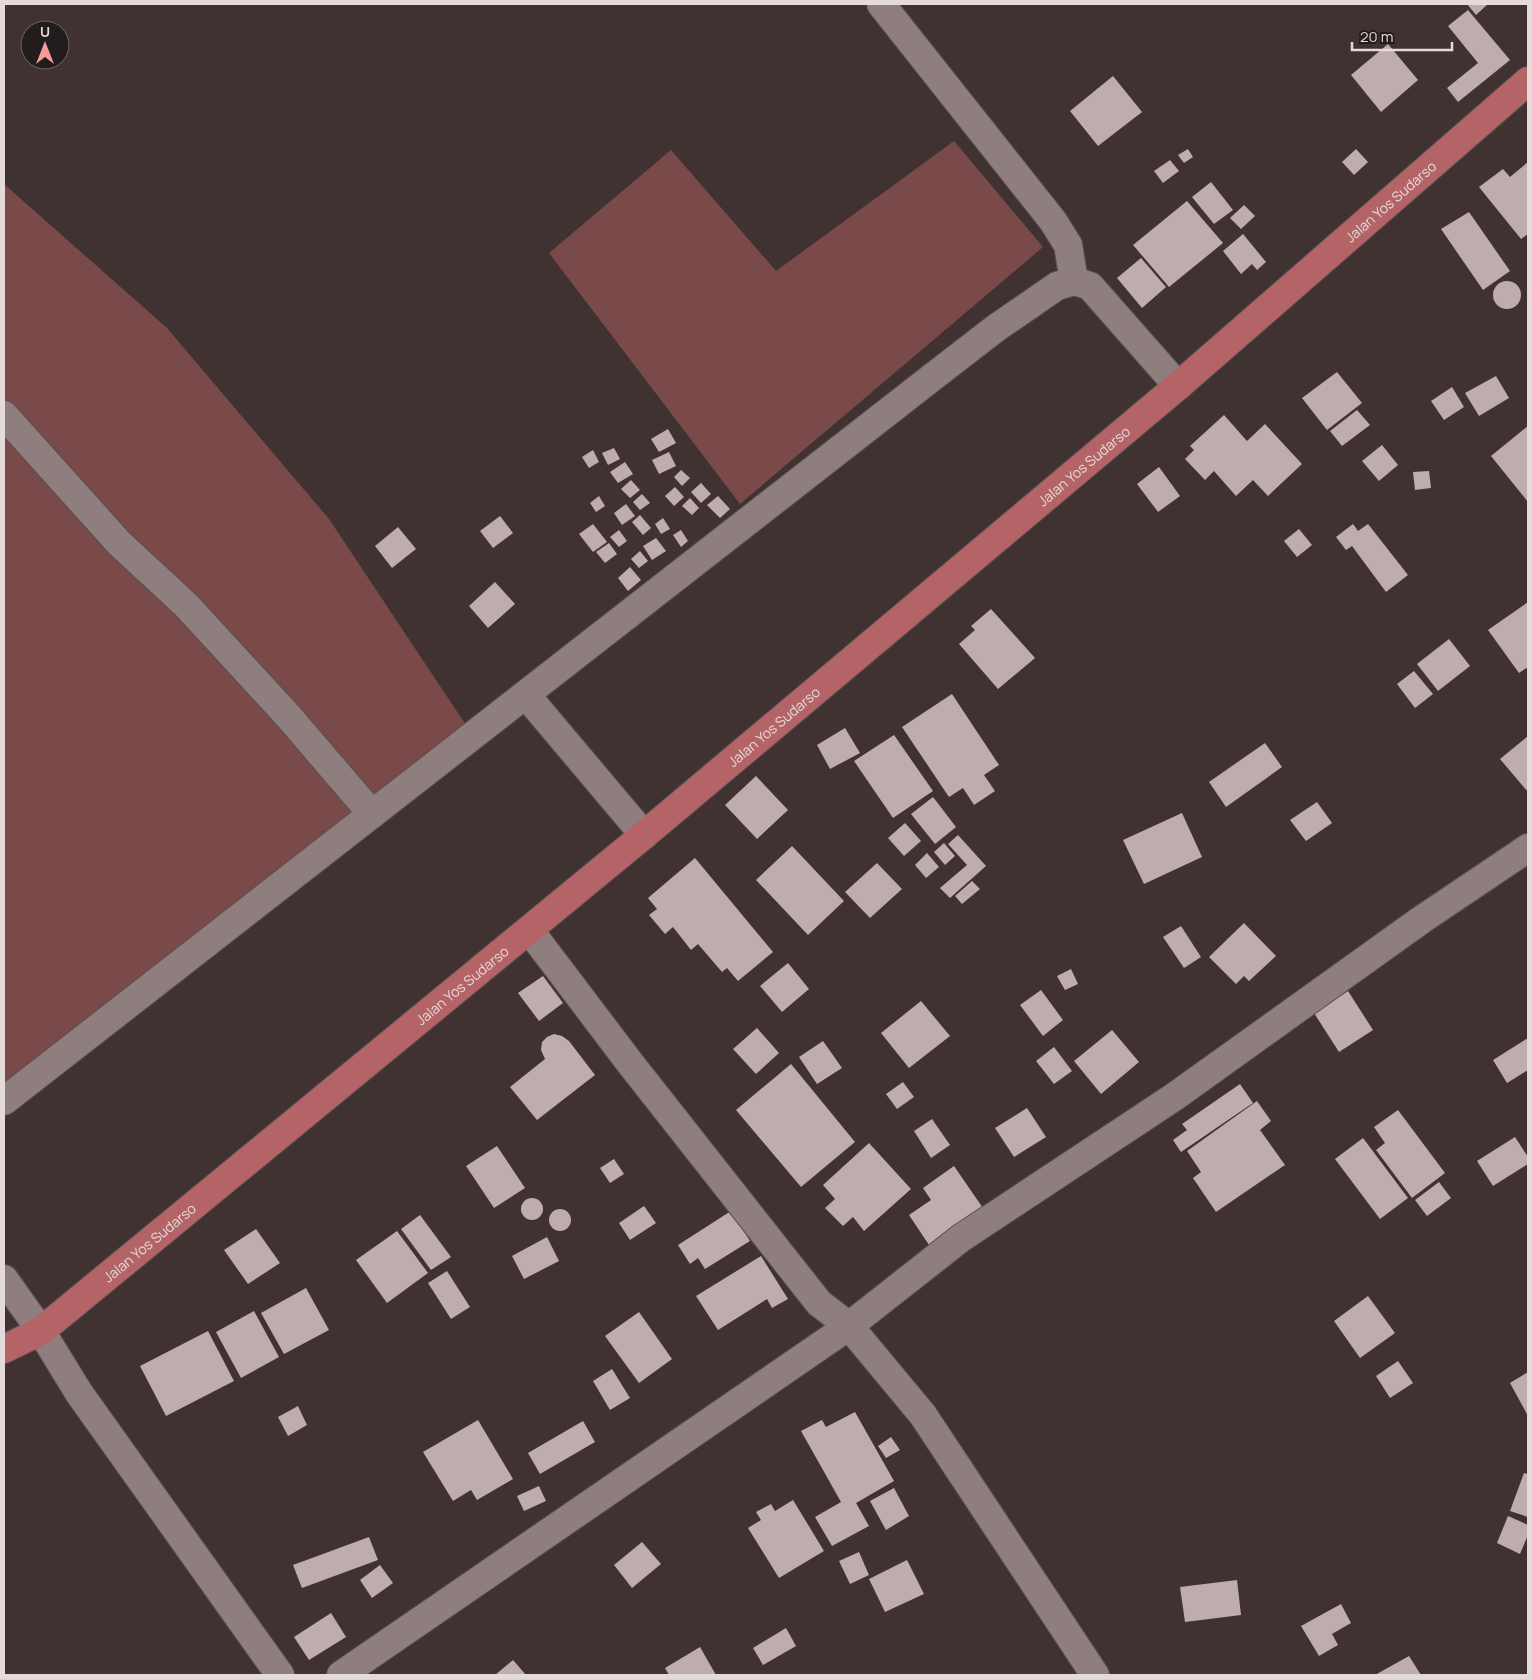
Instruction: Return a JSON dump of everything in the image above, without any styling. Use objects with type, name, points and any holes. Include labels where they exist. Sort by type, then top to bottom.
[{"type":"main road","name":"Jalan Yos Sudarso","points":[[4,1349],[41,1331],[530,931],[1178,386],[1528,81]]},
{"type":"street","points":[[881,4],[1053,220],[1068,245],[1074,281]]},
{"type":"street","points":[[4,1101],[996,328],[1057,286],[1074,281],[1090,286],[1178,386]]},
{"type":"street","points":[[4,415],[119,542],[192,612],[289,716],[372,814]]},
{"type":"street","points":[[526,695],[644,835]]},
{"type":"street","points":[[341,1675],[849,1326],[961,1238],[1174,1097],[1421,920],[1528,848]]},
{"type":"street","points":[[530,931],[630,1063],[819,1303],[849,1326],[922,1415],[1095,1675]]},
{"type":"street","points":[[4,1279],[41,1331],[79,1393],[280,1675]]},
{"type":"shaded area","points":[[954,141],[1043,247],[740,504],[549,253],[671,150],[776,271]]},
{"type":"shaded area","points":[[4,184],[167,328],[329,519],[466,725],[4,1085]]},
{"type":"building","points":[[1467,4],[1488,4],[1476,15]]},
{"type":"building","points":[[1468,10],[1510,60],[1458,102],[1447,88],[1478,63],[1448,26]]},
{"type":"building","points":[[1388,44],[1418,80],[1381,112],[1351,75]]},
{"type":"building","points":[[1113,76],[1142,112],[1098,146],[1070,111]]},
{"type":"building","points":[[1188,149],[1193,157],[1184,163],[1178,155]]},
{"type":"building","points":[[1356,149],[1368,162],[1354,175],[1342,162]]},
{"type":"building","points":[[1170,160],[1179,171],[1163,183],[1154,171]]},
{"type":"building","points":[[1528,162],[1528,234],[1521,239],[1479,187],[1503,169],[1510,177]]},
{"type":"building","points":[[1211,182],[1233,210],[1214,224],[1192,197]]},
{"type":"building","points":[[1187,201],[1223,243],[1169,287],[1133,245]]},
{"type":"building","points":[[1244,205],[1255,216],[1241,229],[1230,218]]},
{"type":"building","points":[[1469,212],[1510,271],[1483,290],[1441,229]]},
{"type":"building","points":[[1243,234],[1266,262],[1257,270],[1252,264],[1241,274],[1223,251]]},
{"type":"building","points":[[1141,258],[1166,287],[1142,308],[1117,278]]},
{"type":"building","points":[[1507,281],[1517,285],[1521,295],[1517,305],[1507,309],[1497,305],[1493,295],[1497,285]]},
{"type":"building","points":[[1337,372],[1362,403],[1327,430],[1302,398]]},
{"type":"building","points":[[1496,376],[1509,398],[1479,416],[1465,393]]},
{"type":"building","points":[[1452,387],[1464,407],[1444,420],[1431,401]]},
{"type":"building","points":[[1357,410],[1370,425],[1342,446],[1330,431]]},
{"type":"building","points":[[1224,415],[1247,441],[1265,424],[1302,464],[1268,496],[1253,480],[1236,496],[1214,471],[1205,480],[1185,459],[1194,450],[1190,446]]},
{"type":"building","points":[[1528,426],[1528,502],[1491,456]]},
{"type":"building","points":[[668,429],[676,443],[659,452],[651,439]]},
{"type":"building","points":[[1382,445],[1398,465],[1379,481],[1362,461]]},
{"type":"building","points":[[614,448],[620,459],[608,465],[602,453]]},
{"type":"building","points":[[593,450],[599,462],[589,468],[582,457]]},
{"type":"building","points":[[669,452],[676,466],[659,474],[652,460]]},
{"type":"building","points":[[625,462],[633,474],[618,483],[610,472]]},
{"type":"building","points":[[1159,467],[1180,496],[1158,512],[1137,484]]},
{"type":"building","points":[[681,470],[690,478],[682,486],[674,477]]},
{"type":"building","points":[[1429,471],[1431,488],[1415,490],[1413,472]]},
{"type":"building","points":[[631,480],[640,490],[630,498],[621,489]]},
{"type":"building","points":[[701,483],[711,494],[701,503],[691,492]]},
{"type":"building","points":[[675,487],[684,497],[674,506],[665,496]]},
{"type":"building","points":[[642,494],[650,503],[640,510],[633,502]]},
{"type":"building","points":[[599,496],[605,506],[596,512],[590,503]]},
{"type":"building","points":[[718,496],[730,509],[720,518],[707,505]]},
{"type":"building","points":[[690,498],[699,508],[692,515],[682,506]]},
{"type":"building","points":[[626,504],[635,516],[622,525],[614,513]]},
{"type":"building","points":[[640,515],[651,528],[643,535],[632,522]]},
{"type":"building","points":[[500,516],[513,533],[493,548],[480,531]]},
{"type":"building","points":[[663,518],[670,529],[661,534],[655,524]]},
{"type":"building","points":[[593,524],[607,542],[593,552],[579,534]]},
{"type":"building","points":[[1353,524],[1358,531],[1368,524],[1408,575],[1386,592],[1352,546],[1346,550],[1336,537]]},
{"type":"building","points":[[398,527],[416,549],[392,568],[375,546]]},
{"type":"building","points":[[1299,529],[1312,545],[1297,557],[1284,541]]},
{"type":"building","points":[[619,530],[627,541],[619,547],[610,537]]},
{"type":"building","points":[[681,530],[688,541],[681,547],[673,535]]},
{"type":"building","points":[[656,538],[666,551],[652,560],[643,546]]},
{"type":"building","points":[[609,543],[617,554],[605,563],[596,552]]},
{"type":"building","points":[[640,551],[648,561],[639,568],[631,559]]},
{"type":"building","points":[[630,567],[641,580],[628,591],[618,578]]},
{"type":"building","points":[[495,582],[515,604],[488,628],[469,606]]},
{"type":"building","points":[[1528,602],[1528,667],[1519,673],[1488,630]]},
{"type":"building","points":[[991,609],[1035,658],[998,689],[959,644],[975,630],[971,626]]},
{"type":"building","points":[[1449,639],[1470,666],[1438,691],[1417,664]]},
{"type":"building","points":[[1414,671],[1433,694],[1415,708],[1397,684]]},
{"type":"building","points":[[952,694],[999,765],[984,775],[995,791],[974,805],[963,788],[949,797],[902,727]]},
{"type":"building","points":[[845,728],[860,753],[830,769],[817,745]]},
{"type":"building","points":[[894,735],[933,791],[893,818],[854,761]]},
{"type":"building","points":[[1528,736],[1528,792],[1500,759]]},
{"type":"building","points":[[1265,743],[1282,767],[1226,807],[1209,782]]},
{"type":"building","points":[[756,776],[788,810],[757,839],[725,805]]},
{"type":"building","points":[[933,797],[956,827],[935,844],[911,814]]},
{"type":"building","points":[[1317,802],[1332,823],[1306,841],[1290,820]]},
{"type":"building","points":[[1182,813],[1202,857],[1144,884],[1123,840]]},
{"type":"building","points":[[905,823],[921,841],[904,856],[888,838]]},
{"type":"building","points":[[958,835],[986,866],[950,898],[940,888],[967,865],[948,844]]},
{"type":"building","points":[[944,843],[955,856],[945,865],[934,852]]},
{"type":"building","points":[[792,846],[844,901],[808,935],[756,880]]},
{"type":"building","points":[[927,853],[939,867],[926,878],[915,865]]},
{"type":"building","points":[[695,858],[773,952],[738,981],[727,968],[722,972],[698,944],[691,950],[673,927],[665,934],[649,915],[657,909],[648,898]]},
{"type":"building","points":[[877,863],[902,889],[870,918],[845,892]]},
{"type":"building","points":[[972,881],[980,889],[962,904],[955,896]]},
{"type":"building","points":[[1244,923],[1276,956],[1249,981],[1244,976],[1236,984],[1209,957]]},
{"type":"building","points":[[1181,926],[1201,957],[1184,968],[1163,937]]},
{"type":"building","points":[[788,963],[809,989],[782,1012],[760,986]]},
{"type":"building","points":[[1071,969],[1078,984],[1065,990],[1057,976]]},
{"type":"building","points":[[543,976],[563,1003],[539,1021],[518,993]]},
{"type":"building","points":[[1041,990],[1063,1020],[1043,1036],[1020,1005]]},
{"type":"building","points":[[1348,991],[1373,1030],[1339,1052],[1314,1013]]},
{"type":"building","points":[[921,1001],[950,1036],[909,1068],[881,1033]]},
{"type":"building","points":[[757,1028],[779,1053],[756,1074],[733,1049]]},
{"type":"building","points":[[1112,1030],[1139,1062],[1101,1094],[1074,1061]]},
{"type":"building","points":[[554,1034],[562,1036],[569,1041],[595,1075],[537,1120],[510,1087],[545,1059],[541,1050],[542,1042]]},
{"type":"building","points":[[1528,1038],[1528,1070],[1507,1083],[1493,1060]]},
{"type":"building","points":[[823,1041],[842,1068],[817,1084],[799,1057]]},
{"type":"building","points":[[1054,1047],[1072,1071],[1054,1084],[1036,1061]]},
{"type":"building","points":[[791,1064],[855,1142],[801,1187],[736,1110]]},
{"type":"building","points":[[903,1082],[914,1097],[897,1109],[886,1094]]},
{"type":"building","points":[[1240,1084],[1253,1103],[1181,1152],[1173,1140],[1187,1130],[1182,1124]]},
{"type":"building","points":[[1257,1101],[1271,1121],[1260,1130],[1285,1165],[1216,1212],[1193,1178],[1201,1172],[1187,1151]]},
{"type":"building","points":[[1027,1108],[1046,1137],[1014,1157],[995,1128]]},
{"type":"building","points":[[1398,1110],[1445,1173],[1412,1198],[1376,1150],[1385,1143],[1374,1127]]},
{"type":"building","points":[[932,1119],[950,1145],[931,1158],[914,1131]]},
{"type":"building","points":[[1515,1137],[1528,1157],[1528,1164],[1493,1186],[1477,1161]]},
{"type":"building","points":[[1363,1138],[1408,1198],[1380,1219],[1335,1159]]},
{"type":"building","points":[[869,1143],[911,1189],[864,1231],[853,1217],[843,1226],[825,1208],[835,1199],[823,1185]]},
{"type":"building","points":[[497,1146],[525,1188],[494,1208],[466,1166]]},
{"type":"building","points":[[614,1159],[624,1174],[610,1183],[600,1168]]},
{"type":"building","points":[[954,1166],[985,1211],[931,1248],[909,1215],[931,1200],[923,1188]]},
{"type":"building","points":[[1439,1182],[1451,1198],[1427,1216],[1415,1200]]},
{"type":"building","points":[[532,1198],[540,1201],[543,1209],[540,1217],[532,1220],[524,1217],[521,1209],[524,1201]]},
{"type":"building","points":[[644,1206],[656,1223],[630,1240],[619,1223]]},
{"type":"building","points":[[560,1209],[568,1212],[571,1220],[568,1228],[560,1231],[552,1228],[549,1220],[552,1212]]},
{"type":"building","points":[[731,1211],[750,1241],[705,1269],[698,1258],[690,1264],[678,1245]]},
{"type":"building","points":[[420,1215],[451,1257],[431,1270],[401,1229]]},
{"type":"building","points":[[256,1229],[280,1263],[248,1284],[224,1250]]},
{"type":"building","points":[[397,1231],[428,1273],[387,1303],[356,1260]]},
{"type":"building","points":[[547,1237],[559,1261],[524,1279],[512,1256]]},
{"type":"building","points":[[761,1256],[788,1299],[772,1308],[767,1299],[718,1330],[696,1296]]},
{"type":"building","points":[[447,1271],[470,1307],[451,1319],[428,1283]]},
{"type":"building","points":[[306,1288],[329,1330],[284,1354],[261,1313]]},
{"type":"building","points":[[1368,1296],[1395,1333],[1360,1358],[1334,1321]]},
{"type":"building","points":[[254,1311],[279,1357],[241,1378],[216,1332]]},
{"type":"building","points":[[639,1312],[672,1359],[639,1383],[605,1336]]},
{"type":"building","points":[[208,1331],[234,1381],[166,1416],[140,1366]]},
{"type":"building","points":[[1398,1361],[1413,1383],[1390,1398],[1376,1376]]},
{"type":"building","points":[[612,1369],[630,1398],[610,1410],[593,1381]]},
{"type":"building","points":[[1528,1372],[1528,1416],[1510,1383]]},
{"type":"building","points":[[298,1406],[307,1425],[288,1436],[278,1417]]},
{"type":"building","points":[[855,1412],[894,1481],[856,1503],[869,1526],[832,1546],[815,1517],[841,1502],[801,1431],[822,1420],[826,1427]]},
{"type":"building","points":[[478,1420],[513,1479],[477,1500],[471,1490],[453,1501],[423,1452]]},
{"type":"building","points":[[583,1421],[595,1442],[540,1474],[528,1453]]},
{"type":"building","points":[[891,1437],[900,1450],[886,1458],[878,1446]]},
{"type":"building","points":[[1524,1473],[1528,1474],[1528,1517],[1510,1511]]},
{"type":"building","points":[[539,1486],[546,1501],[524,1511],[517,1496]]},
{"type":"building","points":[[894,1488],[909,1516],[886,1530],[870,1501]]},
{"type":"building","points":[[793,1500],[824,1551],[779,1578],[748,1528],[761,1520],[756,1512],[771,1504],[775,1511]]},
{"type":"building","points":[[1508,1516],[1528,1525],[1528,1535],[1520,1554],[1497,1543]]},
{"type":"building","points":[[369,1537],[378,1560],[302,1588],[293,1565]]},
{"type":"building","points":[[642,1542],[661,1564],[632,1588],[614,1565]]},
{"type":"building","points":[[859,1552],[869,1575],[850,1584],[839,1561]]},
{"type":"building","points":[[907,1560],[924,1594],[885,1612],[869,1579]]},
{"type":"building","points":[[380,1565],[393,1583],[372,1598],[360,1580]]},
{"type":"building","points":[[1237,1580],[1241,1615],[1185,1622],[1180,1587]]},
{"type":"building","points":[[1341,1604],[1351,1623],[1332,1634],[1338,1645],[1319,1656],[1301,1626]]},
{"type":"building","points":[[331,1613],[346,1637],[309,1660],[294,1637]]},
{"type":"building","points":[[786,1628],[796,1646],[763,1665],[753,1648]]},
{"type":"building","points":[[700,1647],[716,1675],[669,1675],[665,1668]]},
{"type":"building","points":[[1409,1656],[1421,1675],[1375,1675]]},
{"type":"building","points":[[513,1660],[526,1675],[495,1675]]}]
